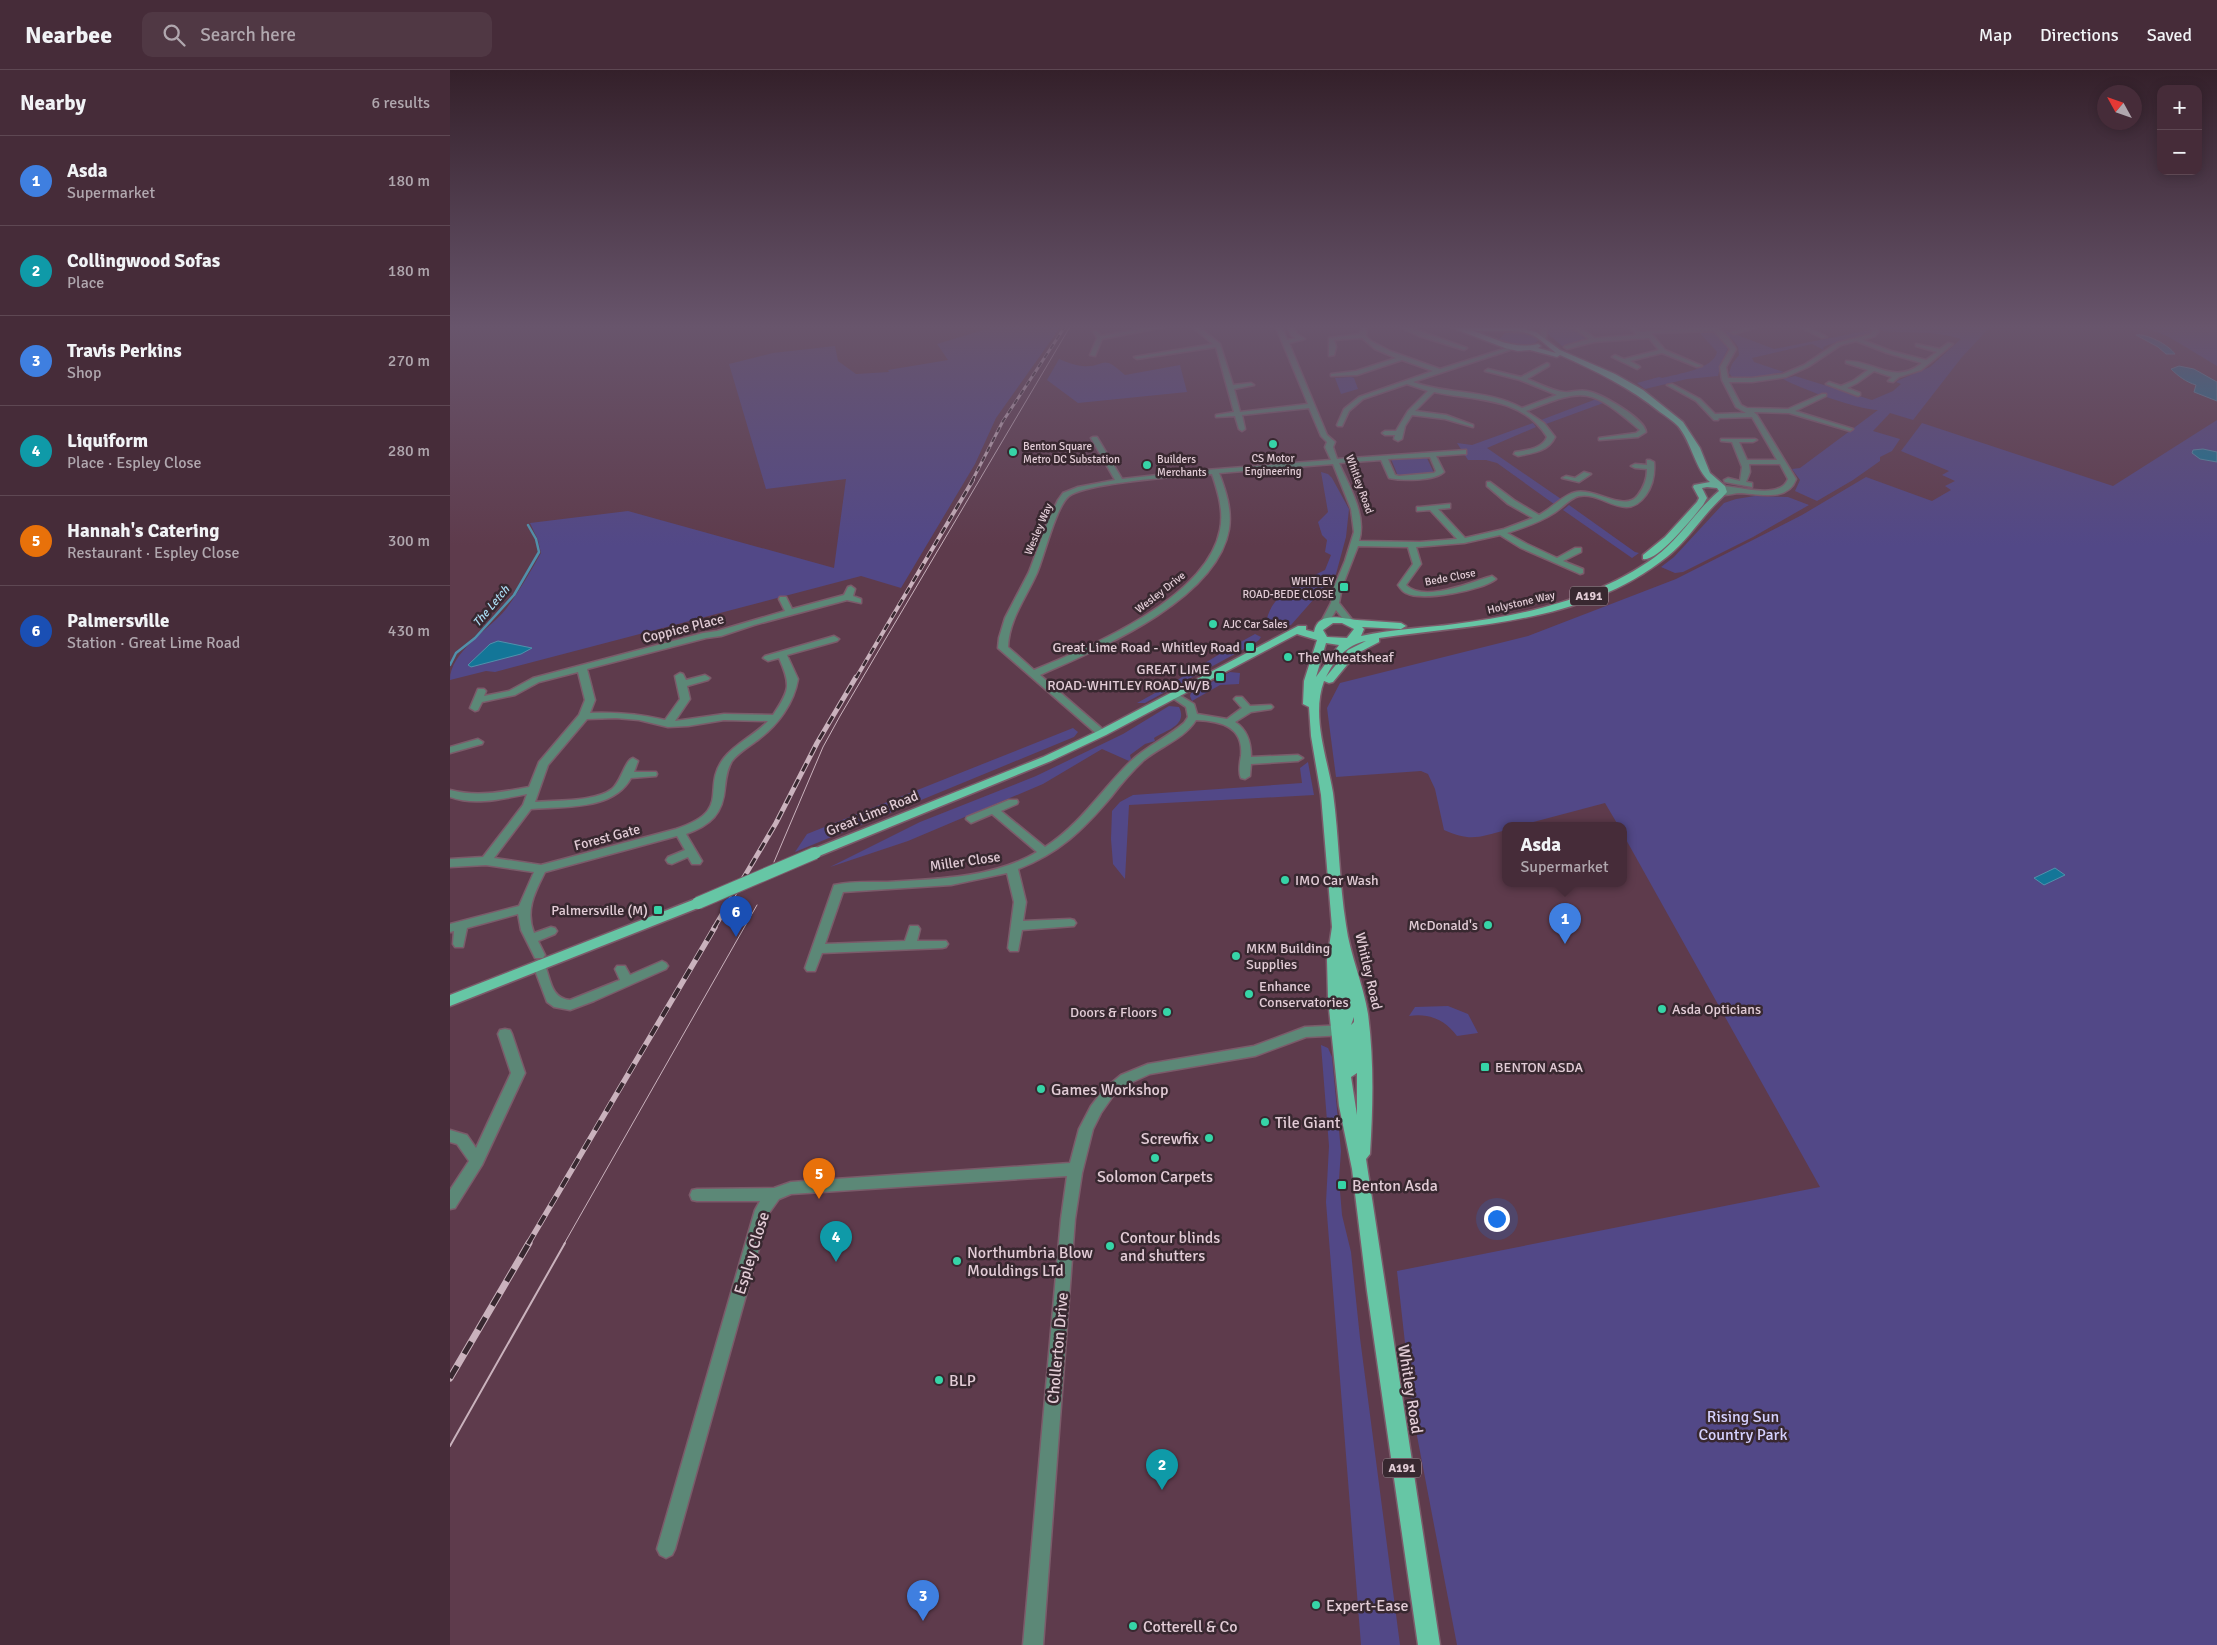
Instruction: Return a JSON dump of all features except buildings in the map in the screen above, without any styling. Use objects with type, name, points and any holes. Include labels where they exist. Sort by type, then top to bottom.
[{"type":"main road","points":[[1644,398],[1676,426],[1686,440],[1692,450],[1699,483],[1721,491]]},
{"type":"main road","points":[[1648,398],[1667,412],[1690,438],[1706,474],[1721,491]]},
{"type":"main road","name":"Holystone Way","points":[[1351,622],[1402,626],[1474,619],[1544,603],[1585,589],[1622,572],[1656,550],[1700,503],[1703,498],[1699,483]]},
{"type":"main road","name":"Holystone Way","points":[[1350,640],[1455,628],[1507,619],[1558,606],[1613,586],[1648,566],[1674,546],[1721,491]]},
{"type":"main road","name":"A191","points":[[1350,640],[1337,642],[1322,637],[1318,630],[1323,623],[1338,620],[1351,622]]},
{"type":"main road","points":[[1350,640],[1358,632],[1357,626],[1351,622]]},
{"type":"main road","name":"Great Lime Road","points":[[450,1001],[539,960],[698,903],[1047,759],[1102,733],[1294,631],[1323,623]]},
{"type":"main road","points":[[1294,631],[1307,632],[1322,637]]},
{"type":"main road","points":[[1315,720],[1328,680],[1343,660],[1366,644],[1399,633]]},
{"type":"main road","name":"Whitley Road","points":[[1315,720],[1308,705],[1307,689],[1322,637]]},
{"type":"main road","name":"Whitley Road","points":[[1350,640],[1328,665],[1318,685],[1314,702],[1315,720],[1328,802],[1339,927],[1357,993],[1347,1106],[1360,1169],[1376,1291],[1429,1645]]},
{"type":"main road","name":"Whitley Road","points":[[1339,927],[1334,960],[1353,1030],[1365,1060],[1365,1115],[1360,1169]]},
{"type":"main road","name":"A191","points":[[1342,941],[1346,1024],[1353,1030]]},
{"type":"street","points":[[1233,398],[1242,429]]},
{"type":"street","name":"Whitley Road","points":[[1308,398],[1324,436],[1331,442],[1329,447],[1357,516],[1358,532],[1334,603],[1323,623]]},
{"type":"street","points":[[1340,425],[1344,407],[1360,398]]},
{"type":"street","points":[[1385,433],[1398,436],[1423,398]]},
{"type":"street","points":[[1499,398],[1522,410],[1540,424],[1551,437],[1550,442],[1544,447],[1522,453],[1533,456]]},
{"type":"street","points":[[1522,410],[1551,398]]},
{"type":"street","points":[[1601,439],[1638,435],[1643,432],[1643,429],[1616,406],[1604,398]]},
{"type":"street","points":[[1695,398],[1714,417],[1754,415]]},
{"type":"street","points":[[1728,480],[1740,487],[1764,493],[1786,488],[1791,485],[1792,479],[1754,415],[1738,406],[1734,398]]},
{"type":"street","points":[[1789,411],[1816,398]]},
{"type":"street","points":[[1218,416],[1311,406]]},
{"type":"street","points":[[1746,410],[1789,411],[1850,429]]},
{"type":"street","points":[[1412,413],[1446,417],[1471,426]]},
{"type":"street","points":[[1603,431],[1610,438]]},
{"type":"street","points":[[1095,438],[1120,482]]},
{"type":"street","points":[[1722,440],[1753,440]]},
{"type":"street","points":[[1734,440],[1746,468],[1746,477],[1740,487]]},
{"type":"street","name":"Wesley Way","points":[[1102,733],[1003,648],[1003,634],[1033,572],[1058,508],[1067,495],[1075,490],[1120,482],[1215,472],[1463,452]]},
{"type":"street","points":[[1384,458],[1392,476],[1399,478],[1436,475],[1440,472],[1432,454]]},
{"type":"street","points":[[1744,462],[1781,462]]},
{"type":"street","points":[[1354,543],[1411,545],[1463,540],[1500,532],[1539,518],[1573,495],[1585,492],[1620,504],[1633,503],[1640,499],[1649,483],[1650,464],[1636,466]]},
{"type":"street","name":"Wesley Drive","points":[[1033,674],[1086,651],[1151,617],[1201,574],[1213,558],[1223,539],[1224,532],[1225,499],[1215,472]]},
{"type":"street","points":[[1576,480],[1586,474]]},
{"type":"street","points":[[1566,478],[1576,480],[1585,492]]},
{"type":"street","points":[[1486,491],[1493,486],[1518,507],[1539,518]]},
{"type":"street","points":[[1721,491],[1754,486]]},
{"type":"street","points":[[1420,508],[1447,506]]},
{"type":"street","points":[[1432,508],[1463,540]]},
{"type":"street","points":[[1500,532],[1524,546],[1580,571]]},
{"type":"street","name":"Bede Close","points":[[1411,545],[1417,564],[1402,585],[1409,592],[1420,594],[1439,593],[1474,586],[1492,579]]},
{"type":"street","points":[[1558,560],[1578,550]]},
{"type":"street","name":"Coppice Place","points":[[478,699],[512,692],[533,682],[582,668],[706,635],[718,634],[849,593],[858,601]]},
{"type":"street","points":[[783,599],[790,613]]},
{"type":"street","points":[[1334,603],[1351,622]]},
{"type":"street","points":[[768,658],[822,647],[834,639]]},
{"type":"street","name":"Forest Gate","points":[[450,863],[486,861],[541,870],[680,832],[699,824],[711,815],[716,806],[721,773],[725,764],[736,752],[762,732],[774,718],[793,683],[792,674],[782,654]]},
{"type":"street","points":[[486,861],[528,806],[543,764],[584,716],[590,700],[582,668]]},
{"type":"street","points":[[668,724],[685,699],[681,680],[705,678]]},
{"type":"street","points":[[1174,695],[1191,706],[1193,717],[1218,719],[1228,722],[1241,733],[1244,740],[1245,776]]},
{"type":"street","points":[[1239,699],[1248,709]]},
{"type":"street","points":[[1228,722],[1248,709],[1268,708]]},
{"type":"street","points":[[584,716],[616,715],[668,724],[733,717],[774,718]]},
{"type":"street","name":"Miller Close","points":[[811,968],[838,888],[982,876],[1012,869],[1045,852],[1076,828],[1136,762],[1180,732],[1193,717]]},
{"type":"street","points":[[450,750],[478,742]]},
{"type":"street","points":[[1244,761],[1298,758]]},
{"type":"street","points":[[528,806],[602,798],[621,788],[634,762]]},
{"type":"street","points":[[628,776],[652,774]]},
{"type":"street","points":[[450,793],[459,797],[472,798],[534,790]]},
{"type":"street","points":[[970,820],[1013,802]]},
{"type":"street","points":[[994,810],[1045,852]]},
{"type":"street","points":[[672,860],[693,856],[680,832]]},
{"type":"street","points":[[1012,869],[1020,902],[1014,948]]},
{"type":"street","points":[[541,870],[526,899],[523,910],[524,926],[539,960],[551,999],[559,1004],[570,1005],[662,966]]},
{"type":"street","points":[[459,944],[456,927],[523,910]]},
{"type":"street","points":[[1017,926],[1070,923]]},
{"type":"street","points":[[910,945],[914,929]]},
{"type":"street","points":[[530,939],[551,930]]},
{"type":"street","points":[[817,950],[942,944]]},
{"type":"street","points":[[621,969],[627,982]]},
{"type":"street","name":"Chollerton Drive","points":[[1033,1645],[1068,1220],[1075,1170],[1092,1114],[1109,1090],[1131,1074],[1148,1069],[1265,1049],[1305,1032],[1353,1030]]},
{"type":"street","points":[[450,1203],[477,1161],[518,1073],[505,1034]]},
{"type":"street","points":[[450,1136],[462,1139],[477,1161]]},
{"type":"street","name":"Espley Close","points":[[666,1549],[762,1210],[774,1194],[791,1188],[1075,1170]]},
{"type":"street","points":[[697,1195],[774,1194]]},
{"type":"green space","points":[[739,398],[1010,398],[996,418],[975,464],[901,588],[861,576],[495,672],[486,671],[450,680],[456,660],[506,609],[541,553],[538,540],[530,523],[628,511],[834,568],[846,479],[766,489]]},
{"type":"green space","points":[[1072,398],[1123,398],[1078,403]]},
{"type":"green space","points":[[1598,398],[1606,402],[1546,424],[1541,420]]},
{"type":"green space","points":[[1832,398],[1930,398],[1913,420],[1890,413],[1873,431],[1900,439],[1892,451],[1880,457],[1880,461],[1853,480],[1817,501],[1795,491],[1800,480],[1792,469],[1800,468],[1878,410],[1858,407]]},
{"type":"green space","name":"Rising Sun Country Park","points":[[2217,420],[2217,1645],[1457,1645],[1413,1415],[1397,1271],[1820,1187],[1627,841],[1627,822],[1616,822],[1605,803],[1533,822],[1502,822],[1502,831],[1482,836],[1461,836],[1444,830],[1435,789],[1428,774],[1421,771],[1336,777],[1327,708],[1340,683],[1528,636],[1676,579],[1802,515],[1866,477],[1932,501],[1951,490],[1945,486],[1955,481],[1942,475],[1949,471],[1901,451],[1922,423],[2113,486]]},
{"type":"green space","points":[[1533,423],[1536,427],[1487,448],[1561,499],[1554,504],[1497,463],[1486,460],[1468,460],[1457,443],[1472,445]]},
{"type":"green space","points":[[1426,456],[1434,473],[1398,476],[1391,459]]},
{"type":"green space","points":[[1321,472],[1328,474],[1332,478],[1349,509],[1346,537],[1336,574],[1291,625],[1275,628],[1266,625],[1273,605],[1287,591],[1325,570],[1331,555],[1325,552],[1327,540],[1322,535],[1318,522],[1328,512]]},
{"type":"green space","points":[[1755,496],[1788,497],[1809,505],[1753,537],[1683,572],[1675,573],[1661,567],[1674,557],[1724,503]]},
{"type":"green space","points":[[1569,505],[1639,553],[1632,558],[1563,510]]},
{"type":"green space","points":[[1255,634],[1261,637],[1255,643],[1145,703],[1137,703],[1225,651]]},
{"type":"green space","points":[[1230,672],[1240,673],[1239,684],[1220,685],[1192,701],[1191,693]]},
{"type":"green space","points":[[1169,706],[1179,707],[1181,718],[1178,723],[1154,738],[1155,741],[1145,744],[1130,755],[1131,759],[1129,761],[1102,749],[1043,784],[908,841],[830,867],[920,822],[1036,776],[1123,734]]},
{"type":"green space","points":[[1073,728],[1078,732],[1074,737],[795,852],[807,834]]},
{"type":"green space","points":[[1308,762],[1314,795],[1129,805],[1125,879],[1113,864],[1111,839],[1112,811],[1120,802],[1133,795],[1302,783],[1300,768]]},
{"type":"green space","points":[[1448,1006],[1468,1014],[1478,1033],[1457,1036],[1452,1030],[1436,1019],[1417,1015],[1409,1016],[1415,1007]]},
{"type":"green space","points":[[1321,1045],[1328,1048],[1332,1057],[1341,1151],[1339,1179],[1342,1215],[1351,1252],[1360,1338],[1400,1645],[1361,1645],[1326,1202],[1329,1146]]},
{"type":"water","points":[[2203,449],[2217,452],[2217,462],[2200,459],[2192,453],[2193,450]]},
{"type":"water","points":[[498,641],[532,648],[521,654],[471,667],[468,665],[490,644]]},
{"type":"water","points":[[2055,868],[2065,875],[2044,885],[2034,878]]},
{"type":"waterway","name":"The Letch","points":[[450,665],[456,653],[475,638],[514,595],[539,552],[536,539],[528,525]]},
{"type":"tram line","points":[[774,862],[823,747],[1028,398]]},
{"type":"tram line","points":[[564,1244],[757,905]]},
{"type":"tram line","points":[[450,1446],[565,1243]]},
{"type":"railway","points":[[972,481],[1003,421],[1018,398]]},
{"type":"railway","points":[[856,678],[973,480]]},
{"type":"railway","points":[[714,928],[776,823],[817,743],[856,677]]},
{"type":"railway","points":[[528,1244],[715,927]]},
{"type":"railway","points":[[450,1378],[529,1243]]},
{"type":"place","name":"CS Motor Engineering","points":[[1273,444]]},
{"type":"place","name":"Benton Square Metro DC Substation","points":[[1013,452]]},
{"type":"place","name":"Builders Merchants","points":[[1147,465]]},
{"type":"place","name":"WHITLEY ROAD-BEDE CLOSE","points":[[1344,587]]},
{"type":"place","name":"AJC Car Sales","points":[[1213,624]]},
{"type":"place","name":"Great Lime Road - Whitley Road","points":[[1250,647]]},
{"type":"place","name":"The Wheatsheaf","points":[[1288,657]]},
{"type":"place","name":"GREAT LIME ROAD-WHITLEY ROAD-W/B","points":[[1220,677]]},
{"type":"place","name":"IMO Car Wash","points":[[1285,880]]},
{"type":"place","name":"Palmersville (M)","points":[[658,910]]},
{"type":"place","name":"McDonald's","points":[[1488,925]]},
{"type":"place","name":"Palmersville","points":[[736,937]]},
{"type":"place","name":"Asda","points":[[1565,944]]},
{"type":"place","name":"MKM Building Supplies","points":[[1236,956]]},
{"type":"place","name":"Enhance Conservatories","points":[[1249,994]]},
{"type":"place","name":"Asda Opticians","points":[[1662,1009]]},
{"type":"place","name":"Doors & Floors","points":[[1167,1012]]},
{"type":"place","name":"BENTON ASDA","points":[[1485,1067]]},
{"type":"place","name":"Games Workshop","points":[[1041,1089]]},
{"type":"place","name":"Tile Giant","points":[[1265,1122]]},
{"type":"place","name":"Screwfix","points":[[1209,1138]]},
{"type":"place","name":"Solomon Carpets","points":[[1155,1158]]},
{"type":"place","name":"Benton Asda","points":[[1342,1185]]},
{"type":"place","name":"Hannah's Catering","points":[[819,1199]]},
{"type":"place","name":"Contour blinds and shutters","points":[[1110,1246]]},
{"type":"place","name":"Northumbria Blow Mouldings LTd","points":[[957,1261]]},
{"type":"place","name":"Liquiform","points":[[836,1262]]},
{"type":"place","name":"BLP","points":[[939,1380]]},
{"type":"place","name":"Collingwood Sofas","points":[[1162,1490]]},
{"type":"place","name":"Expert-Ease","points":[[1316,1605]]},
{"type":"place","name":"Travis Perkins","points":[[923,1621]]},
{"type":"place","name":"Cotterell & Co","points":[[1133,1626]]}]
